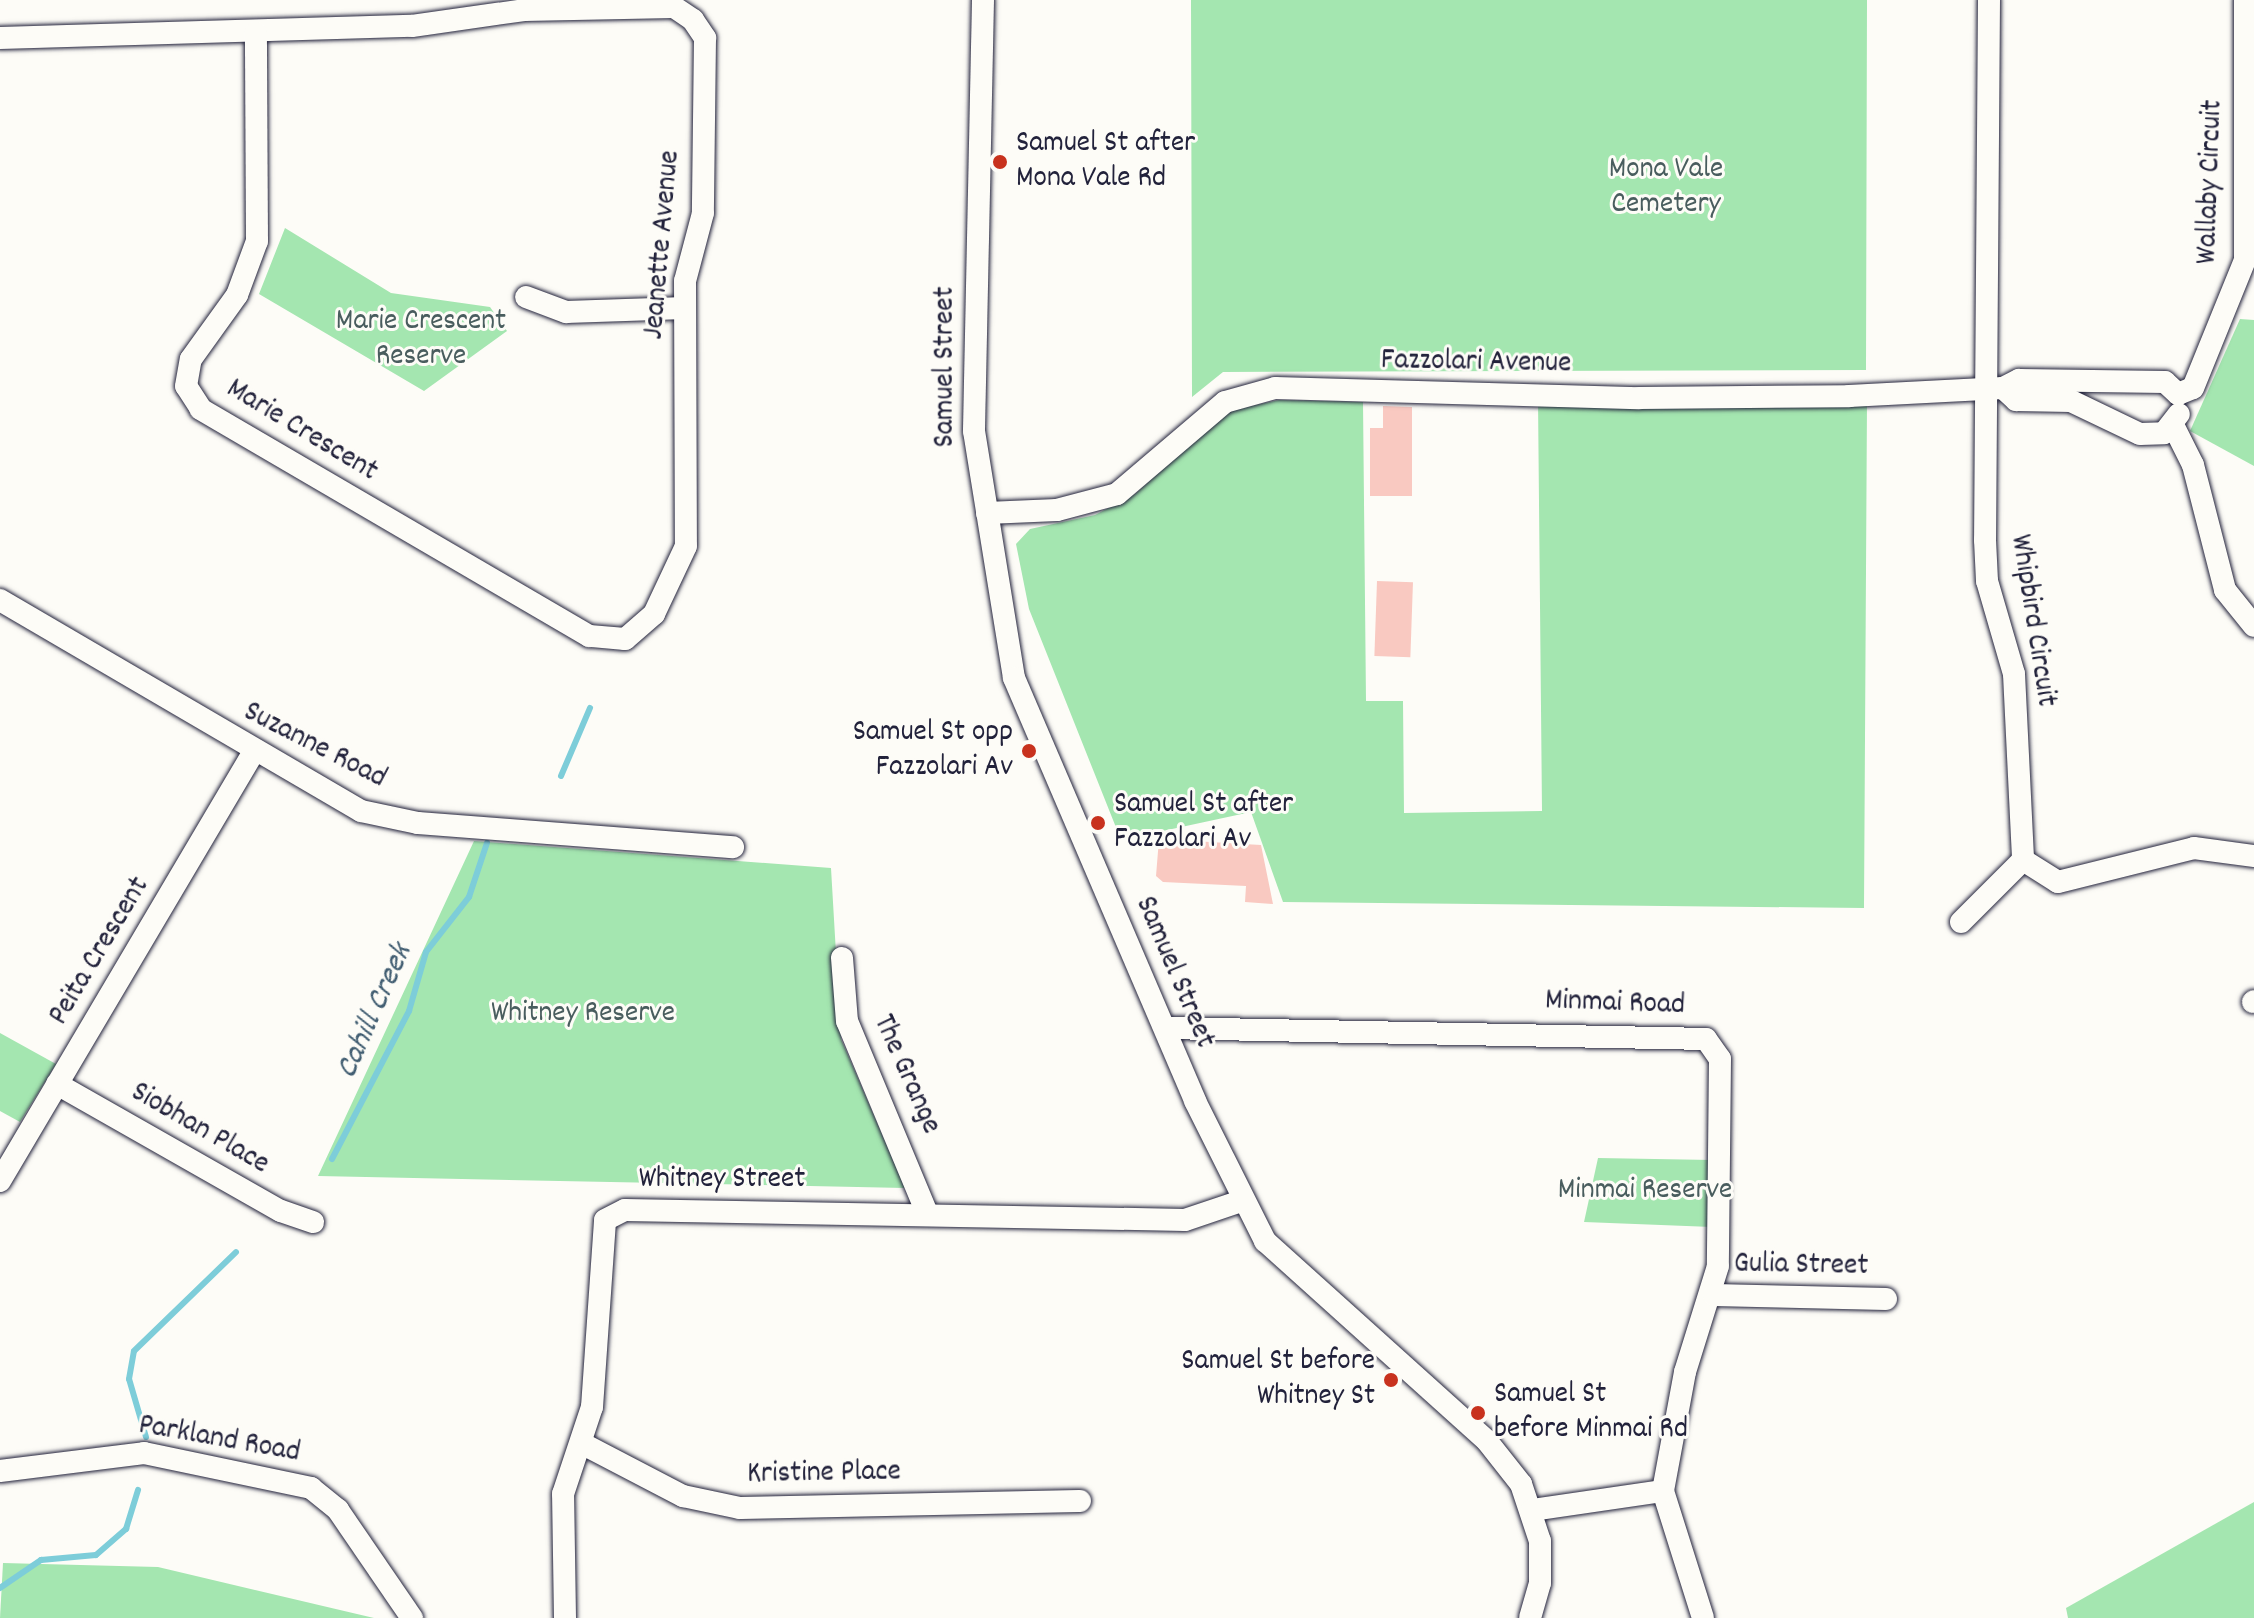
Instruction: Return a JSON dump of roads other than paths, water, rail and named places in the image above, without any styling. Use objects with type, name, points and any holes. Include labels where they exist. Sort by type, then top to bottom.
[{"type":"street","name":"Samuel Street","points":[[983,0],[974,431],[1014,678],[1241,1201],[1287,1266],[1504,1459],[1532,1510],[1540,1583],[1530,1618]]},
{"type":"street","points":[[1989,0],[1994,388]]},
{"type":"street","name":"Wallaby Circuit","points":[[2178,394],[2193,388],[2245,260],[2245,0]]},
{"type":"street","name":"Jeanette Avenue","points":[[0,38],[256,33],[412,26],[524,10],[674,7],[705,38],[703,213],[685,308],[686,546],[654,614],[625,639],[589,636]]},
{"type":"street","name":"Marie Crescent","points":[[256,33],[257,241],[237,295],[191,359],[186,386],[201,409],[589,636]]},
{"type":"street","points":[[526,297],[566,312],[685,308]]},
{"type":"street","name":"Fazzolari Avenue","points":[[987,513],[1057,510],[1117,494],[1225,402],[1275,388],[1639,398],[1994,388],[2019,380],[2165,382],[2178,394]]},
{"type":"street","name":"Fazzolari Avenue","points":[[1994,388],[2016,400],[2071,401],[2140,434],[2173,425]]},
{"type":"street","name":"Whipbird Circuit","points":[[1994,388],[1987,581],[2014,674],[2023,860]]},
{"type":"street","points":[[2178,394],[2173,425],[2193,465],[2225,590],[2254,626]]},
{"type":"street","name":"Suzanne Road","points":[[2,607],[253,753],[361,811],[418,823],[733,847]]},
{"type":"street","name":"Peita Crescent","points":[[0,1181],[253,753]]},
{"type":"street","points":[[1961,922],[2023,860],[2058,882],[2194,848],[2254,856]]},
{"type":"street","name":"The Grange","points":[[842,958],[847,1021],[927,1213]]},
{"type":"street","name":"Minmai Road","points":[[1165,1028],[1706,1039],[1720,1059],[1714,1295],[1685,1372],[1663,1491]]},
{"type":"street","name":"Siobhan Place","points":[[57,1084],[281,1211],[313,1222]]},
{"type":"street","name":"Whitney Street","points":[[565,1618],[563,1494],[583,1444],[592,1407],[605,1220],[625,1210],[1185,1220],[1241,1201]]},
{"type":"street","name":"Gulia Street","points":[[1714,1295],[1886,1299]]},
{"type":"street","name":"Kristine Place","points":[[583,1444],[683,1496],[740,1508],[1080,1501]]},
{"type":"street","name":"Parkland Road","points":[[0,1471],[144,1453],[311,1488],[338,1510],[412,1618]]},
{"type":"street","points":[[1532,1510],[1663,1491],[1703,1618]]},
{"type":"waterway","name":"Cahill Creek","points":[[561,776],[590,708]]},
{"type":"waterway","name":"Cahill Creek","points":[[332,1159],[409,1011],[426,952],[469,897],[487,843]]},
{"type":"waterway","name":"Cahill Creek","points":[[146,1437],[129,1379],[134,1351],[236,1252]]},
{"type":"waterway","name":"Cahill Creek","points":[[0,1588],[41,1560],[96,1555],[126,1529],[138,1490]]},
{"type":"place","name":"Samuel St after Mona Vale Rd","points":[[1000,162]]},
{"type":"place","name":"Samuel St opp Fazzolari Av","points":[[1029,751]]},
{"type":"place","name":"Samuel St after Fazzolari Av","points":[[1098,823]]},
{"type":"place","name":"Samuel St before Whitney St","points":[[1391,1380]]},
{"type":"place","name":"Samuel St before Minmai Rd","points":[[1478,1413]]},
{"type":"park label","name":"Mona Vale Cemetery","points":[[1666,188]]},
{"type":"park label","name":"Marie Crescent Reserve","points":[[421,340]]},
{"type":"park label","name":"Whitney Reserve","points":[[583,1015]]},
{"type":"park label","name":"Minmai Reserve","points":[[1645,1192]]}]
